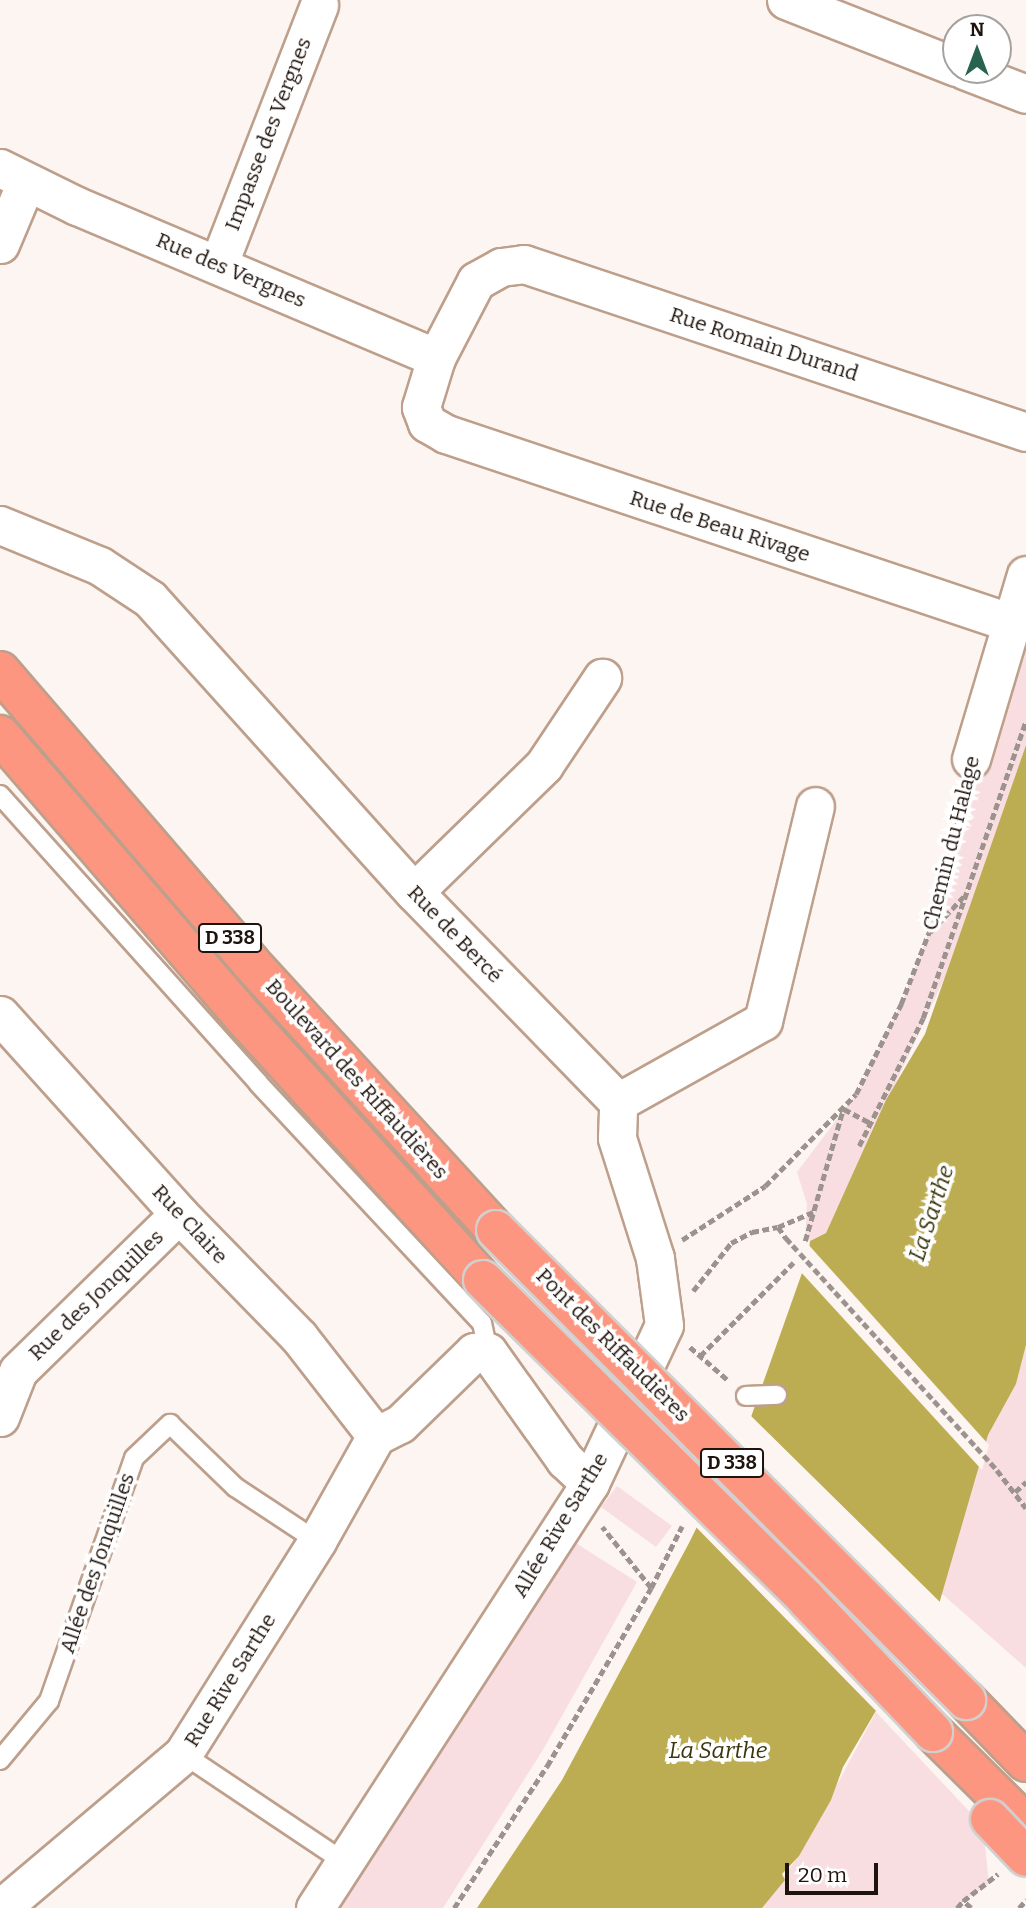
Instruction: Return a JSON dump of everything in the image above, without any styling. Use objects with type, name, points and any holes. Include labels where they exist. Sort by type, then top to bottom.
[{"type":"highway","name":"Boulevard des Riffaudières","points":[[0,671],[250,962],[496,1230]]},
{"type":"highway","name":"Boulevard des Riffaudières","points":[[0,735],[249,1023],[483,1280],[806,1599],[959,1759],[1007,1815]]},
{"type":"highway","name":"Pont des Riffaudières","points":[[496,1230],[976,1711]]},
{"type":"highway","name":"D 338","points":[[976,1711],[1026,1737]]},
{"type":"highway","name":"D 338","points":[[976,1711],[1026,1762]]},
{"type":"highway","name":"D 338","points":[[1007,1815],[1026,1857]]},
{"type":"street","points":[[786,0],[942,61]]},
{"type":"street","name":"Impasse des Vergnes","points":[[219,263],[319,5]]},
{"type":"street","points":[[1000,84],[1026,94]]},
{"type":"street","name":"Rue des Vergnes","points":[[0,244],[13,175],[436,358]]},
{"type":"street","name":"Rue Romain Durand","points":[[436,358],[476,281],[501,267],[524,264],[1026,432]]},
{"type":"street","name":"Rue de Beau Rivage","points":[[436,358],[421,407],[428,423],[446,435],[1015,624]]},
{"type":"street","name":"Rue de Bercé","points":[[0,525],[100,566],[150,599],[414,892],[618,1102]]},
{"type":"street","name":"Chemin du Halage","points":[[971,759],[1015,624],[1026,575]]},
{"type":"street","points":[[414,892],[544,765],[602,678]]},
{"type":"street","points":[[664,1325],[655,1258],[617,1138],[618,1102],[763,1021],[815,806]]},
{"type":"street","name":"Rue Claire","points":[[0,1015],[179,1214],[299,1337],[376,1436]]},
{"type":"street","name":"Rue des Jonquilles","points":[[0,1418],[9,1367],[179,1214]]},
{"type":"street","name":"Allée Rive Sarthe","points":[[315,1908],[590,1483],[664,1325]]},
{"type":"street","points":[[376,1436],[400,1424],[474,1352],[488,1352],[565,1460],[590,1483]]},
{"type":"street","name":"Rue Rive Sarthe","points":[[1,1908],[183,1754],[317,1541],[376,1436]]},
{"type":"lane","points":[[0,795],[258,1083],[482,1323],[488,1352]]},
{"type":"lane","points":[[746,1395],[777,1395]]},
{"type":"lane","name":"Allée des Jonquilles","points":[[0,1760],[48,1701],[134,1458],[170,1424],[235,1487],[317,1541]]},
{"type":"lane","points":[[183,1754],[346,1863]]},
{"type":"path","points":[[859,1146],[923,1018],[1026,721]]},
{"type":"path","name":"Chemin du Halage","points":[[655,1258],[765,1186],[856,1094],[901,1004],[929,932],[971,759]]},
{"type":"path","points":[[929,932],[968,891]]},
{"type":"path","points":[[805,1241],[844,1109],[870,1124]]},
{"type":"path","points":[[664,1325],[732,1243],[752,1232],[778,1227],[813,1212]]},
{"type":"path","points":[[778,1227],[997,1470],[1026,1508]]},
{"type":"path","points":[[701,1356],[793,1263]]},
{"type":"path","points":[[1015,1492],[1026,1482]]},
{"type":"path","points":[[590,1483],[597,1521],[651,1588]]},
{"type":"path","points":[[454,1908],[547,1766],[651,1588],[686,1517]]},
{"type":"path","points":[[957,1908],[989,1884]]},
{"type":"path","points":[[1019,1908],[1026,1900]]},
{"type":"path","points":[[963,1901],[971,1908]]},
{"type":"shaded area","points":[[1026,575],[1026,745],[945,977],[826,1233],[809,1241],[805,1239],[807,1204],[797,1172],[856,1094],[901,1004],[929,932],[971,759]]},
{"type":"shaded area","points":[[1026,1345],[1026,1668],[940,1592],[988,1435],[1016,1384]]},
{"type":"shaded area","points":[[617,1486],[672,1526],[656,1547],[601,1507]]},
{"type":"shaded area","points":[[568,1538],[637,1582],[544,1748],[443,1908],[331,1908]]},
{"type":"shaded area","points":[[876,1712],[983,1826],[989,1884],[963,1901],[962,1908],[762,1908],[799,1855]]},
{"type":"water","name":"La Sarthe","points":[[1026,745],[1026,1345],[1016,1384],[988,1435],[937,1611],[884,1651],[901,1668],[843,1767],[831,1800],[799,1856],[782,1874],[785,1880],[762,1908],[477,1908],[562,1780],[689,1543],[751,1417],[808,1256],[810,1241],[826,1233],[886,1100],[925,1034]]},
{"type":"pier","points":[[806,1242],[989,1445],[982,1470],[799,1270]]},
{"type":"pier","points":[[749,1414],[942,1604],[940,1614],[889,1652],[904,1668],[879,1714],[694,1525]]}]
